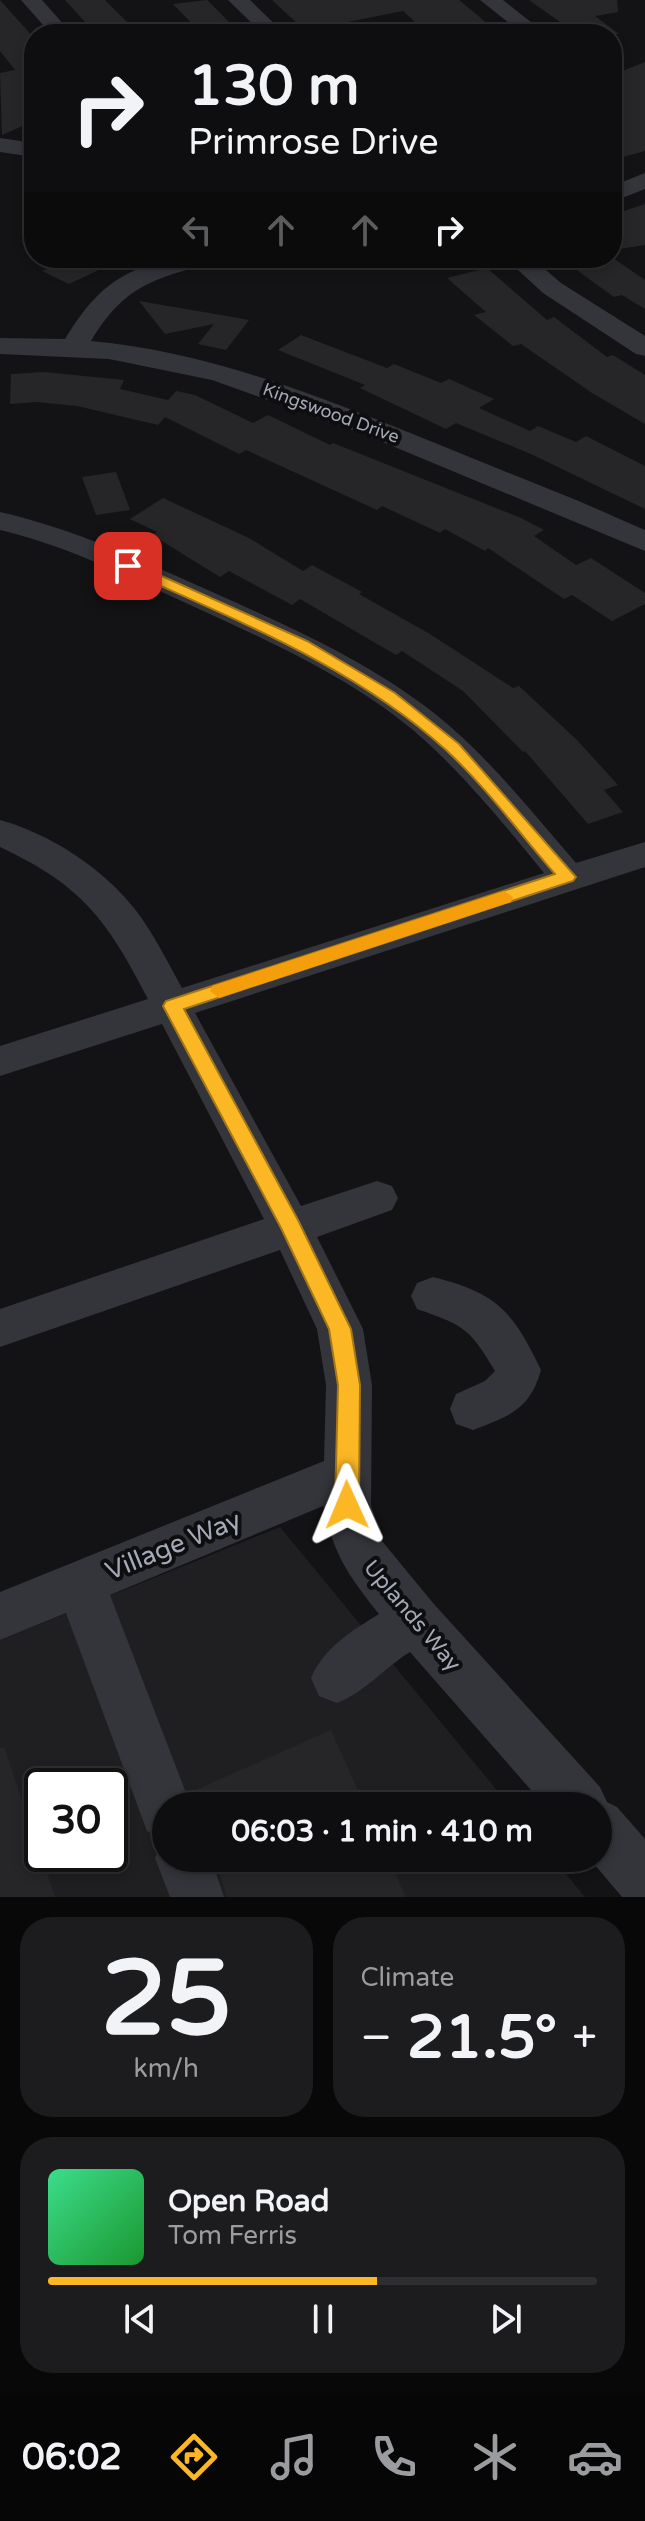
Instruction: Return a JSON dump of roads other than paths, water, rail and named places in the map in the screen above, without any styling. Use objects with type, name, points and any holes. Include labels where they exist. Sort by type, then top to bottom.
[{"type":"street","points":[[31,0],[53,24]]},
{"type":"street","points":[[238,0],[264,24]]},
{"type":"street","points":[[490,0],[522,24]]},
{"type":"street","points":[[3,149],[24,150]]},
{"type":"street","points":[[622,190],[645,180]]},
{"type":"street","points":[[73,348],[95,311],[112,291],[132,277],[166,268]]},
{"type":"street","points":[[529,268],[552,288],[645,348]]},
{"type":"street","name":"Kingswood Drive","points":[[0,346],[73,348],[143,356],[220,374],[335,412],[526,488],[645,542]]},
{"type":"street","points":[[0,521],[71,540],[338,663],[389,696],[453,748],[567,877]]},
{"type":"street","name":"Uplands Way","points":[[0,832],[74,870],[108,900],[134,936],[330,1304],[346,1353],[350,1406],[346,1474],[349,1522],[355,1539],[375,1574],[569,1792]]},
{"type":"street","points":[[0,1061],[645,854]]},
{"type":"street","points":[[0,1328],[377,1198]]},
{"type":"street","points":[[433,1296],[464,1303],[490,1322],[518,1370],[516,1384],[506,1396],[473,1409]]},
{"type":"street","name":"Village Way","points":[[0,1616],[346,1474]]},
{"type":"street","points":[[80,1583],[158,1792]]},
{"type":"street","points":[[337,1678],[368,1649],[415,1620]]}]
